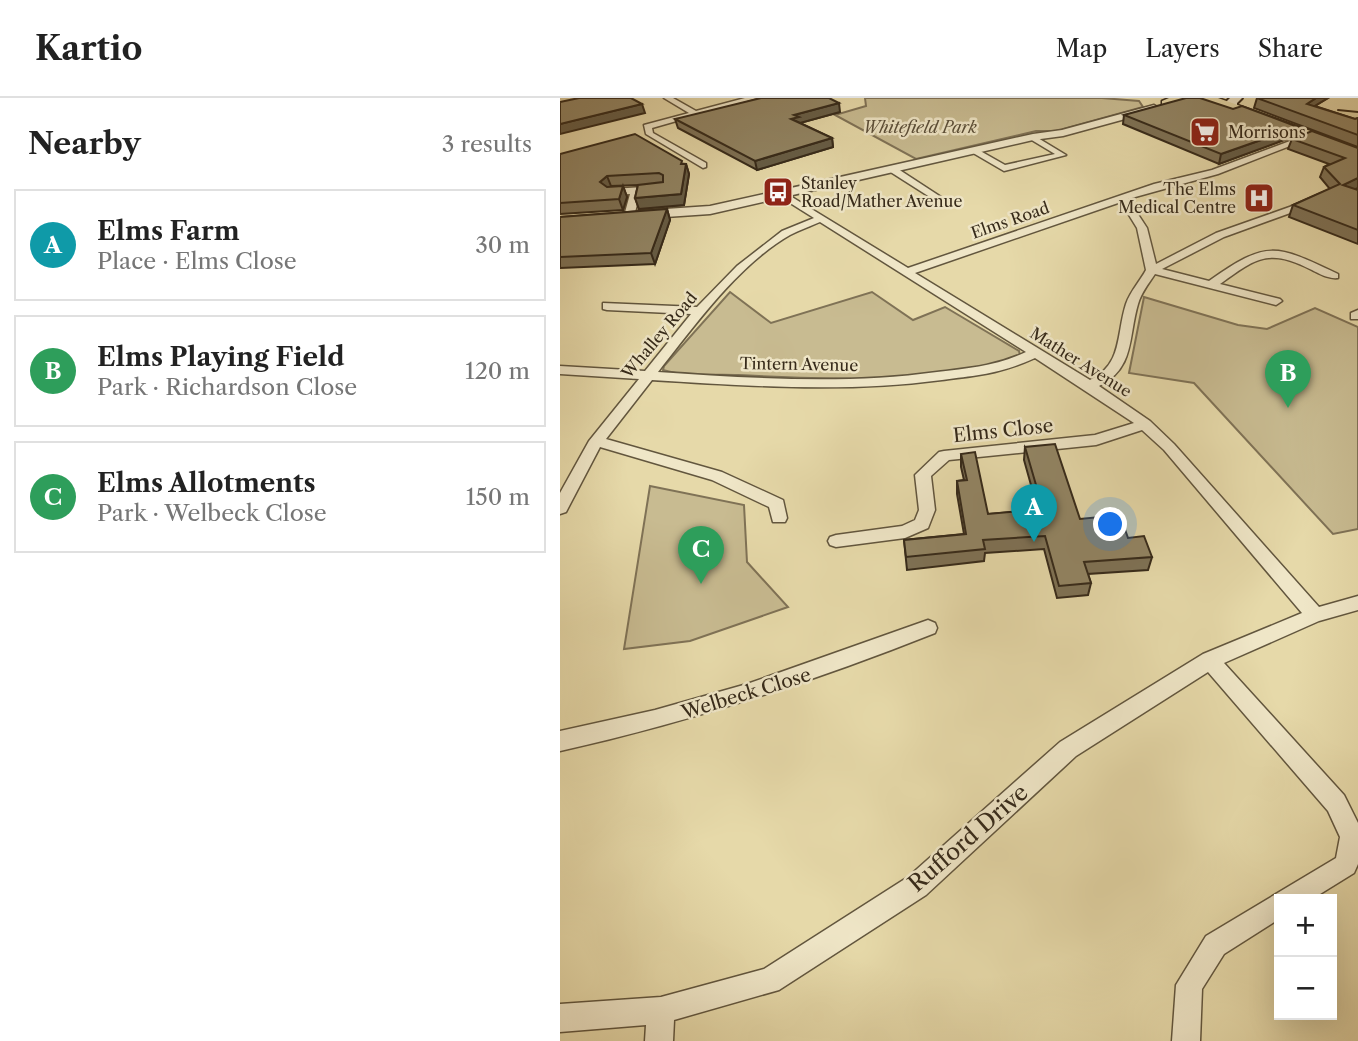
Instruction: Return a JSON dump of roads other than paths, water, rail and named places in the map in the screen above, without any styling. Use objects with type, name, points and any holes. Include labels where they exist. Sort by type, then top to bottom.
[{"type":"highway","points":[[1206,98],[1235,104],[1309,137],[1358,153]]},
{"type":"main road","points":[[1206,98],[1212,98]]},
{"type":"street","points":[[668,98],[694,113]]},
{"type":"street","points":[[703,165],[650,134],[647,127],[753,98]]},
{"type":"street","points":[[615,217],[703,211],[972,150],[1063,133],[1173,101],[1206,98]]},
{"type":"street","points":[[972,150],[1006,168],[1062,155],[1033,137]]},
{"type":"street","name":"Elms Road","points":[[906,272],[1123,198],[1214,172],[1309,137]]},
{"type":"street","points":[[892,169],[936,197]]},
{"type":"street","points":[[611,192],[661,189]]},
{"type":"street","points":[[629,216],[636,190]]},
{"type":"street","name":"Mather Avenue","points":[[782,194],[1089,386],[1145,424],[1169,447],[1315,615]]},
{"type":"street","points":[[1123,198],[1142,228],[1152,270]]},
{"type":"street","points":[[1089,386],[1107,377],[1118,365],[1133,301],[1152,270],[1220,235],[1301,206]]},
{"type":"street","name":"Whalley Road","points":[[560,508],[596,441],[700,311],[741,268],[786,233],[820,219]]},
{"type":"street","points":[[1211,285],[1254,256],[1270,253],[1288,256],[1334,276]]},
{"type":"street","points":[[1152,270],[1276,301]]},
{"type":"street","points":[[607,306],[700,311]]},
{"type":"street","name":"Tintern Avenue","points":[[560,370],[785,384],[895,382],[1002,368],[1034,353]]},
{"type":"street","name":"Elms Close","points":[[836,541],[905,532],[922,524],[926,510],[923,475],[944,456],[1096,440],[1145,424]]},
{"type":"street","points":[[596,441],[717,476],[777,504],[779,518]]},
{"type":"street","name":"Rufford Drive","points":[[560,1018],[662,1010],[770,981],[916,886],[1068,749],[1210,660],[1315,615],[1358,603]]},
{"type":"street","name":"Welbeck Close","points":[[560,741],[620,729],[730,700],[853,658],[928,628]]},
{"type":"street","points":[[1210,660],[1336,803],[1352,836],[1346,865],[1297,894]]},
{"type":"street","points":[[1186,1041],[1189,985],[1215,944],[1274,908]]},
{"type":"street","points":[[659,1041],[662,1010]]},
{"type":"tram line","points":[[1338,110],[1358,112]]},
{"type":"place","name":"Morrisons","points":[[1205,132]]},
{"type":"place","name":"Stanley Road/Mather Avenue","points":[[778,192]]},
{"type":"place","name":"The Elms Medical Centre","points":[[1259,198]]},
{"type":"place","name":"Elms Playing Field","points":[[1288,408]]},
{"type":"place","name":"Elms Farm","points":[[1034,542]]},
{"type":"place","name":"Elms Allotments","points":[[701,584]]},
{"type":"park label","name":"Whitefield Park","points":[[920,127]]}]
